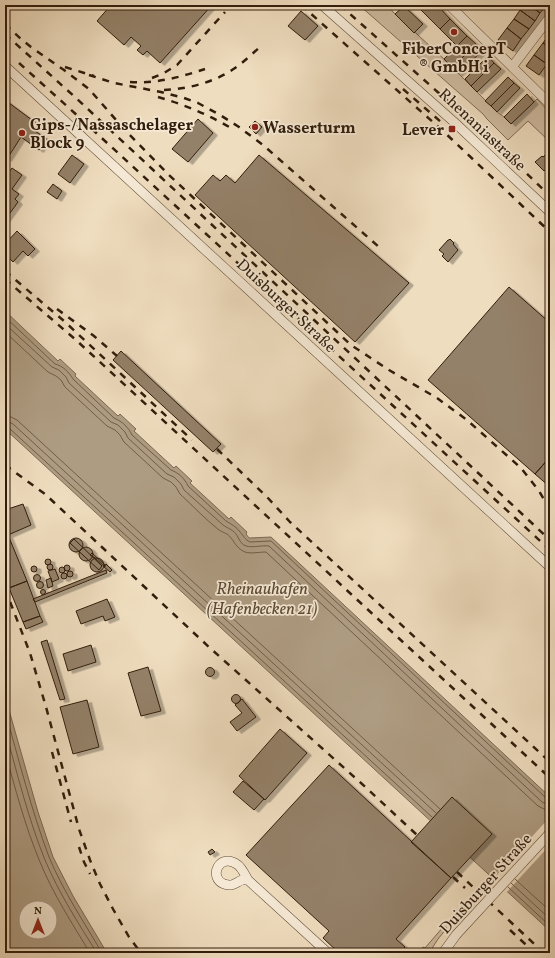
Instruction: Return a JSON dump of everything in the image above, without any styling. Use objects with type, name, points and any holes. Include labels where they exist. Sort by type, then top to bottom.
[{"type":"street","name":"Rhenaniastraße","points":[[322,5],[454,122],[550,212]]},
{"type":"street","points":[[449,5],[550,104]]},
{"type":"street","points":[[512,66],[550,17]]},
{"type":"street","name":"Duisburger Straße","points":[[5,66],[550,567]]},
{"type":"street","name":"Duisburger Straße","points":[[443,953],[456,935],[550,833]]},
{"type":"street","points":[[248,880],[328,953]]},
{"type":"shaded area","points":[[359,5],[387,5],[511,124],[537,99],[550,113],[550,142],[528,121],[508,140],[483,114]]},
{"type":"shaded area","points":[[444,926],[447,928],[429,953],[417,953],[423,947],[425,948]]},
{"type":"water","name":"Rheinauhafen (Hafenbecken 21)","points":[[5,311],[58,361],[60,359],[76,374],[75,376],[118,416],[120,414],[136,429],[134,431],[174,468],[176,466],[192,481],[190,483],[229,519],[231,517],[247,532],[246,534],[249,538],[271,537],[550,797],[550,931],[5,429]]},
{"type":"water","points":[[5,696],[38,812],[53,857],[73,896],[107,953],[5,953]]},
{"type":"pier","points":[[550,817],[550,845],[506,893],[492,880]]},
{"type":"building","points":[[111,5],[212,5],[160,63],[147,51],[143,55],[137,50],[141,46],[131,37],[124,45],[97,21]]},
{"type":"building","points":[[425,5],[437,5],[450,19],[440,29],[420,9]]},
{"type":"building","points":[[524,5],[529,5],[540,13],[535,21],[520,10]]},
{"type":"building","points":[[529,5],[544,5],[546,6],[540,13]]},
{"type":"building","points":[[404,6],[423,24],[414,33],[395,14]]},
{"type":"building","points":[[520,10],[535,21],[529,29],[514,19]]},
{"type":"building","points":[[301,11],[318,26],[305,40],[288,26]]},
{"type":"building","name":"FiberConcepT ® GmbH i","points":[[450,19],[467,36],[457,46],[440,29]]},
{"type":"building","points":[[514,19],[529,29],[521,39],[507,28]]},
{"type":"building","points":[[507,28],[521,39],[513,51],[498,40]]},
{"type":"building","points":[[550,33],[550,48],[543,43]]},
{"type":"building","points":[[467,36],[476,44],[452,68],[444,59]]},
{"type":"building","points":[[543,43],[550,48],[550,62],[548,65],[534,55]]},
{"type":"building","points":[[476,44],[482,51],[458,74],[452,68]]},
{"type":"building","points":[[534,55],[547,64],[539,75],[526,66]]},
{"type":"building","points":[[488,56],[494,63],[471,86],[465,79]]},
{"type":"building","points":[[494,63],[501,69],[477,92],[471,86]]},
{"type":"building","points":[[508,77],[514,83],[491,106],[485,101]]},
{"type":"building","points":[[514,83],[520,88],[497,112],[491,106]]},
{"type":"building","points":[[527,94],[534,102],[511,124],[504,117]]},
{"type":"building","name":"Gips-/Nassaschelager Block 9","points":[[5,100],[36,123],[32,129],[47,139],[39,150],[21,137],[7,159],[5,157]]},
{"type":"building","points":[[198,119],[213,133],[188,162],[172,149]]},
{"type":"building","name":"Wasserturm","points":[[255,121],[262,127],[256,134],[249,127]]},
{"type":"building","points":[[550,151],[550,165],[544,171],[535,162]]},
{"type":"building","points":[[72,155],[84,164],[70,183],[58,174]]},
{"type":"building","points":[[259,155],[409,283],[355,342],[195,195],[213,175],[220,181],[226,175],[235,183]]},
{"type":"building","points":[[12,168],[22,175],[12,189],[19,194],[15,199],[18,202],[5,220],[5,170],[9,172]]},
{"type":"building","points":[[53,184],[62,191],[57,199],[47,192]]},
{"type":"building","points":[[17,231],[35,249],[28,256],[23,251],[13,262],[5,254],[5,244]]},
{"type":"building","points":[[450,239],[458,250],[448,262],[442,256],[444,254],[439,250]]},
{"type":"building","points":[[509,287],[550,323],[550,457],[535,474],[428,380]]},
{"type":"building","points":[[121,351],[221,444],[213,452],[113,360]]},
{"type":"building","points":[[550,457],[550,487],[535,474]]},
{"type":"building","points":[[23,504],[31,525],[8,535],[27,581],[9,588],[5,577],[5,510]]},
{"type":"building","points":[[76,538],[81,540],[83,545],[81,550],[76,552],[71,550],[69,545],[71,540]]},
{"type":"building","points":[[74,539],[102,566],[99,570],[70,543]]},
{"type":"building","points":[[86,547],[91,549],[93,554],[91,559],[86,561],[81,559],[79,554],[81,549]]},
{"type":"building","points":[[92,553],[105,565],[105,567],[90,555]]},
{"type":"building","points":[[97,558],[102,560],[104,565],[102,570],[97,572],[92,570],[90,565],[92,560]]},
{"type":"building","points":[[48,559],[51,562],[48,565],[45,562]]},
{"type":"building","points":[[50,564],[53,567],[50,570],[47,567]]},
{"type":"building","points":[[106,564],[112,570],[110,572],[104,567]]},
{"type":"building","points":[[67,565],[70,568],[67,571],[64,568]]},
{"type":"building","points":[[34,566],[37,569],[34,572],[31,569]]},
{"type":"building","points":[[62,567],[65,570],[62,573],[59,570]]},
{"type":"building","points":[[55,569],[59,579],[52,582],[48,571]]},
{"type":"building","points":[[106,570],[107,573],[35,602],[33,599]]},
{"type":"building","points":[[70,571],[73,574],[70,577],[67,574]]},
{"type":"building","points":[[64,573],[67,576],[64,579],[61,576]]},
{"type":"building","points":[[37,574],[40,575],[40,581],[37,582],[34,581],[33,578],[34,575]]},
{"type":"building","points":[[51,578],[53,586],[48,588],[46,580]]},
{"type":"building","points":[[27,581],[40,616],[23,622],[9,588]]},
{"type":"building","points":[[40,581],[43,582],[43,588],[40,589],[37,588],[36,585],[37,582]]},
{"type":"building","points":[[43,589],[46,592],[43,595],[40,592]]},
{"type":"building","points":[[107,599],[115,617],[105,621],[103,616],[81,624],[76,611]]},
{"type":"building","points":[[40,616],[43,622],[26,629],[23,622]]},
{"type":"building","points":[[47,640],[65,699],[60,700],[41,642]]},
{"type":"building","points":[[91,645],[96,662],[68,671],[63,654]]},
{"type":"building","points":[[148,667],[161,711],[141,716],[128,673]]},
{"type":"building","points":[[208,668],[212,668],[214,672],[212,676],[208,676],[206,674],[206,670]]},
{"type":"building","points":[[234,695],[238,695],[240,699],[238,703],[234,703],[232,701],[232,697]]},
{"type":"building","points":[[242,699],[256,717],[237,731],[230,722],[242,713],[235,705]]},
{"type":"building","points":[[87,700],[99,747],[73,754],[60,707]]},
{"type":"building","points":[[280,729],[307,753],[265,800],[239,776]]},
{"type":"building","points":[[329,765],[451,878],[396,939],[405,947],[399,953],[339,953],[323,938],[329,931],[246,855]]},
{"type":"building","points":[[243,781],[264,799],[254,810],[233,792]]},
{"type":"building","points":[[452,797],[492,834],[451,878],[411,842]]},
{"type":"building","points":[[212,849],[215,852],[210,855],[208,852]]},
{"type":"railway","points":[[301,5],[443,131],[550,232]]},
{"type":"railway","points":[[340,5],[496,144],[550,196]]},
{"type":"railway","points":[[152,78],[177,65],[225,12]]},
{"type":"railway","points":[[5,24],[31,47],[89,89],[124,129],[169,175],[351,345],[389,370],[437,398],[467,420],[521,468],[539,491],[550,510]]},
{"type":"railway","points":[[5,34],[76,98],[550,540]]},
{"type":"railway","points":[[164,90],[190,87],[208,82],[224,75],[261,46]]},
{"type":"railway","points":[[19,63],[550,550]]},
{"type":"railway","points":[[65,67],[94,76]]},
{"type":"railway","points":[[130,82],[149,82],[168,79],[205,69]]},
{"type":"railway","points":[[89,75],[114,83],[184,98],[198,103],[220,115],[263,145],[379,247]]},
{"type":"railway","points":[[403,89],[441,122]]},
{"type":"railway","points":[[158,97],[196,110],[231,128]]},
{"type":"railway","points":[[5,271],[64,321],[192,440]]},
{"type":"railway","points":[[5,279],[76,340],[550,778]]},
{"type":"railway","points":[[57,309],[94,336],[117,356]]},
{"type":"railway","points":[[217,449],[267,497],[290,522],[550,762]]},
{"type":"railway","points":[[5,465],[45,494],[210,648],[417,835]]},
{"type":"railway","points":[[5,589],[30,653],[79,829],[90,860],[113,909],[129,937],[141,953]]},
{"type":"railway","points":[[52,752],[71,822]]},
{"type":"railway","points":[[79,847],[90,874]]},
{"type":"railway","points":[[457,872],[544,953]]},
{"type":"railway","points":[[453,877],[465,888]]},
{"type":"railway","points":[[510,930],[535,953]]},
{"type":"place","name":"FiberConcepT ® GmbH i","points":[[454,32]]},
{"type":"place","name":"Wasserturm","points":[[255,127]]},
{"type":"place","name":"Lever","points":[[452,129]]},
{"type":"place","name":"Gips-/Nassaschelager Block 9","points":[[22,133]]}]
